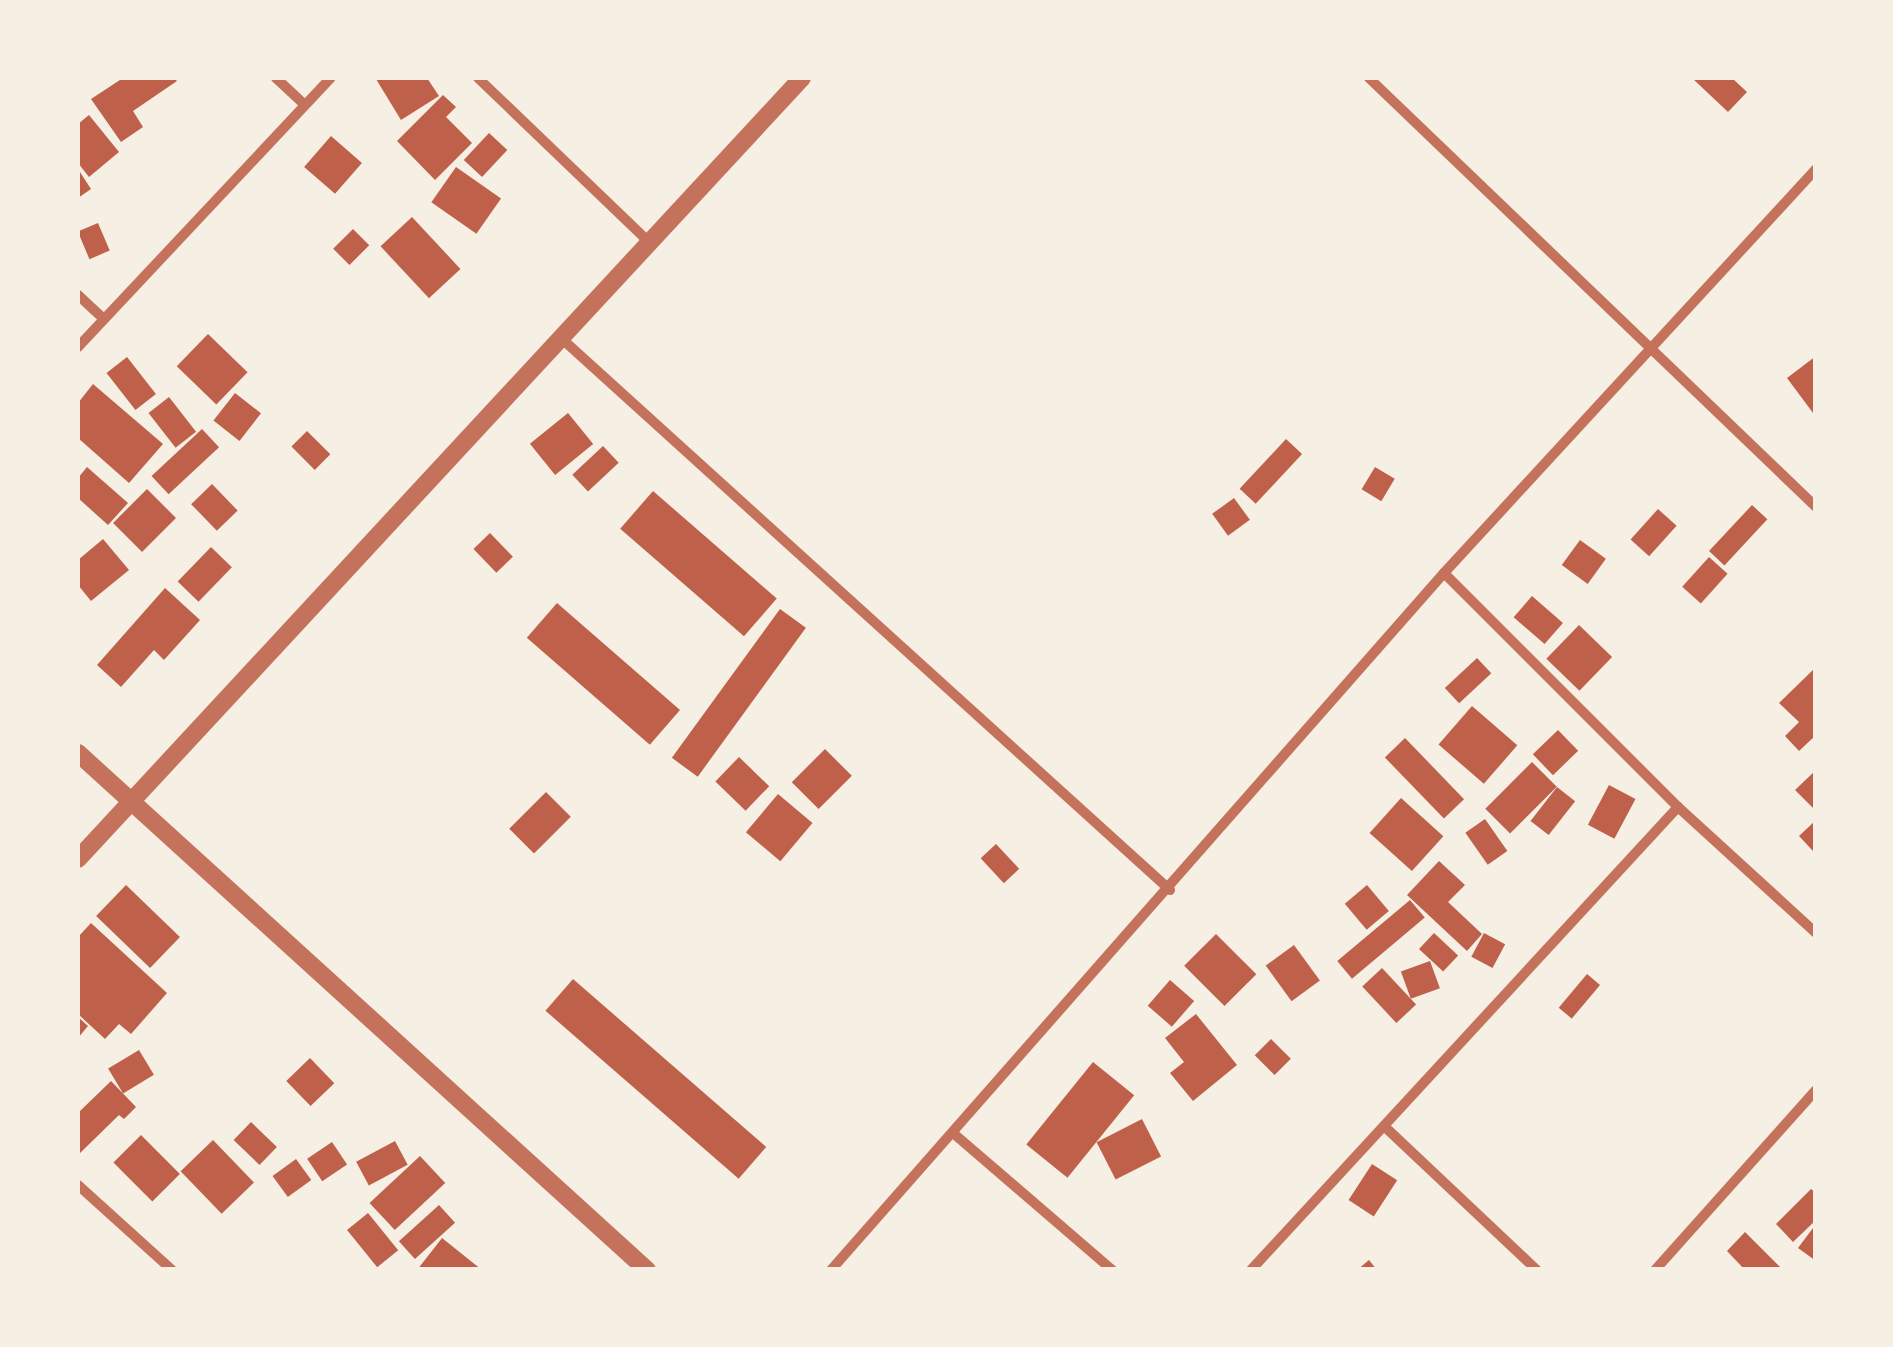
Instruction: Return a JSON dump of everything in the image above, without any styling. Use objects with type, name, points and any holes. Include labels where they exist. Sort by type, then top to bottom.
[{"type":"street","points":[[276,78],[304,104]]},
{"type":"street","points":[[78,347],[331,78]]},
{"type":"street","points":[[478,78],[649,242]]},
{"type":"street","points":[[78,859],[802,78]]},
{"type":"street","points":[[1369,78],[1816,506]]},
{"type":"street","points":[[831,1270],[1170,890],[1444,573],[1816,169]]},
{"type":"street","points":[[78,295],[102,318]]},
{"type":"street","points":[[561,338],[1170,890]]},
{"type":"street","points":[[1444,573],[1678,807],[1816,933]]},
{"type":"street","points":[[78,753],[647,1270]]},
{"type":"street","points":[[1251,1270],[1678,807]]},
{"type":"street","points":[[1655,1270],[1816,1090]]},
{"type":"street","points":[[1384,1126],[1537,1270]]},
{"type":"street","points":[[953,1133],[1112,1270]]},
{"type":"street","points":[[78,1185],[172,1270]]},
{"type":"building","points":[[123,78],[177,81],[133,111],[143,127],[121,142],[91,99]]},
{"type":"building","points":[[427,78],[439,96],[401,120],[376,79]]},
{"type":"building","points":[[1692,78],[1732,78],[1747,92],[1728,112]]},
{"type":"building","points":[[443,95],[456,107],[446,117],[472,143],[435,180],[397,141]]},
{"type":"building","points":[[89,115],[119,152],[89,177],[78,163],[78,124]]},
{"type":"building","points":[[489,133],[507,150],[482,177],[464,160]]},
{"type":"building","points":[[331,136],[362,163],[335,194],[304,167]]},
{"type":"building","points":[[456,167],[501,199],[476,234],[431,202]]},
{"type":"building","points":[[78,169],[91,189],[78,198]]},
{"type":"building","points":[[412,217],[460,269],[429,298],[381,246]]},
{"type":"building","points":[[98,223],[110,251],[89,259],[78,231]]},
{"type":"building","points":[[353,229],[369,245],[349,265],[333,249]]},
{"type":"building","points":[[208,334],[248,372],[216,405],[177,366]]},
{"type":"building","points":[[1816,356],[1816,417],[1787,378]]},
{"type":"building","points":[[127,357],[156,394],[135,410],[107,373]]},
{"type":"building","points":[[93,384],[163,444],[129,483],[78,438],[78,403]]},
{"type":"building","points":[[235,393],[261,413],[239,441],[213,421]]},
{"type":"building","points":[[169,397],[196,432],[176,448],[149,413]]},
{"type":"building","points":[[568,413],[593,444],[555,475],[530,444]]},
{"type":"building","points":[[202,429],[219,447],[169,494],[152,476]]},
{"type":"building","points":[[307,431],[330,454],[315,470],[291,447]]},
{"type":"building","points":[[1286,439],[1302,454],[1256,504],[1240,489]]},
{"type":"building","points":[[603,446],[619,463],[588,491],[572,475]]},
{"type":"building","points":[[87,467],[128,503],[108,525],[78,498],[78,478]]},
{"type":"building","points":[[1375,467],[1395,479],[1381,501],[1362,489]]},
{"type":"building","points":[[212,484],[238,511],[217,531],[191,504]]},
{"type":"building","points":[[147,489],[176,518],[142,552],[113,523]]},
{"type":"building","points":[[653,491],[777,599],[744,636],[620,529]]},
{"type":"building","points":[[1234,498],[1250,520],[1228,536],[1212,514]]},
{"type":"building","points":[[1752,505],[1767,519],[1724,565],[1709,551]]},
{"type":"building","points":[[1658,509],[1677,526],[1649,556],[1631,539]]},
{"type":"building","points":[[490,533],[513,557],[496,573],[473,549]]},
{"type":"building","points":[[103,539],[129,570],[91,601],[78,585],[78,560]]},
{"type":"building","points":[[1580,540],[1606,559],[1588,584],[1562,565]]},
{"type":"building","points":[[211,547],[232,567],[199,602],[178,582]]},
{"type":"building","points":[[1709,557],[1728,574],[1701,603],[1682,587]]},
{"type":"building","points":[[165,588],[200,620],[164,660],[154,650],[121,687],[97,665]]},
{"type":"building","points":[[1532,596],[1563,623],[1545,644],[1514,617]]},
{"type":"building","points":[[557,603],[680,710],[650,745],[527,638]]},
{"type":"building","points":[[780,609],[806,628],[698,777],[672,758]]},
{"type":"building","points":[[1579,625],[1612,657],[1579,691],[1546,659]]},
{"type":"building","points":[[1477,658],[1491,673],[1459,703],[1445,688]]},
{"type":"building","points":[[1816,667],[1816,735],[1799,751],[1785,736],[1799,722],[1779,703]]},
{"type":"building","points":[[1472,706],[1517,745],[1484,784],[1439,744]]},
{"type":"building","points":[[1558,730],[1578,751],[1553,775],[1533,754]]},
{"type":"building","points":[[1405,738],[1464,799],[1444,819],[1385,757]]},
{"type":"building","points":[[825,749],[852,776],[819,809],[792,782]]},
{"type":"building","points":[[739,757],[769,786],[746,811],[715,781]]},
{"type":"building","points":[[1532,762],[1557,787],[1510,833],[1485,809]]},
{"type":"building","points":[[1816,770],[1816,811],[1795,790]]},
{"type":"building","points":[[1609,785],[1635,799],[1614,839],[1588,825]]},
{"type":"building","points":[[1557,787],[1575,801],[1549,835],[1531,821]]},
{"type":"building","points":[[546,792],[571,817],[534,854],[509,829]]},
{"type":"building","points":[[778,794],[812,823],[780,861],[746,832]]},
{"type":"building","points":[[1401,798],[1443,836],[1412,871],[1370,833]]},
{"type":"building","points":[[1485,819],[1507,851],[1488,865],[1465,833]]},
{"type":"building","points":[[1816,820],[1816,849],[1813,851],[1799,836]]},
{"type":"building","points":[[996,844],[1019,869],[1004,883],[981,858]]},
{"type":"building","points":[[1439,861],[1465,885],[1448,902],[1482,934],[1467,951],[1407,895]]},
{"type":"building","points":[[126,885],[180,937],[150,968],[96,916]]},
{"type":"building","points":[[1367,885],[1389,911],[1367,930],[1345,904]]},
{"type":"building","points":[[1410,900],[1425,918],[1352,979],[1337,961]]},
{"type":"building","points":[[91,923],[167,993],[131,1034],[119,1024],[105,1039],[78,1014],[78,937]]},
{"type":"building","points":[[1434,933],[1458,956],[1443,972],[1419,949]]},
{"type":"building","points":[[1484,933],[1505,944],[1493,968],[1471,957]]},
{"type":"building","points":[[1216,934],[1256,974],[1224,1006],[1184,966]]},
{"type":"building","points":[[1294,945],[1320,981],[1292,1001],[1266,966]]},
{"type":"building","points":[[1430,961],[1440,988],[1411,999],[1401,972]]},
{"type":"building","points":[[1382,968],[1416,1005],[1396,1023],[1362,986]]},
{"type":"building","points":[[1587,974],[1600,985],[1572,1019],[1559,1008]]},
{"type":"building","points":[[573,979],[766,1147],[739,1179],[545,1011]]},
{"type":"building","points":[[1170,980],[1194,1001],[1172,1027],[1148,1006]]},
{"type":"building","points":[[1196,1014],[1237,1065],[1193,1101],[1170,1073],[1184,1062],[1165,1038]]},
{"type":"building","points":[[78,1017],[88,1026],[78,1038]]},
{"type":"building","points":[[1271,1039],[1291,1059],[1275,1075],[1255,1055]]},
{"type":"building","points":[[139,1050],[154,1075],[123,1093],[108,1069]]},
{"type":"building","points":[[310,1058],[334,1083],[311,1106],[286,1081]]},
{"type":"building","points":[[1093,1062],[1134,1095],[1067,1178],[1026,1144]]},
{"type":"building","points":[[111,1081],[136,1107],[124,1119],[119,1115],[78,1155],[78,1113]]},
{"type":"building","points":[[1142,1119],[1161,1156],[1116,1180],[1097,1142]]},
{"type":"building","points":[[251,1122],[277,1147],[260,1165],[234,1140]]},
{"type":"building","points":[[141,1135],[180,1174],[152,1201],[113,1163]]},
{"type":"building","points":[[213,1140],[254,1182],[222,1214],[181,1171]]},
{"type":"building","points":[[395,1141],[408,1165],[369,1185],[356,1162]]},
{"type":"building","points":[[332,1142],[347,1164],[322,1181],[307,1159]]},
{"type":"building","points":[[420,1156],[445,1183],[395,1230],[370,1203]]},
{"type":"building","points":[[296,1159],[311,1180],[288,1197],[273,1176]]},
{"type":"building","points":[[1372,1164],[1397,1180],[1374,1216],[1349,1200]]},
{"type":"building","points":[[1811,1189],[1816,1193],[1816,1220],[1793,1242],[1776,1224]]},
{"type":"building","points":[[439,1205],[455,1223],[415,1259],[399,1241]]},
{"type":"building","points":[[368,1213],[398,1250],[377,1267],[347,1230]]},
{"type":"building","points":[[1816,1224],[1816,1261],[1798,1248]]},
{"type":"building","points":[[1745,1232],[1783,1270],[1745,1270],[1727,1251]]},
{"type":"building","points":[[442,1238],[482,1270],[417,1270]]},
{"type":"building","points":[[1369,1260],[1377,1270],[1357,1270]]}]
